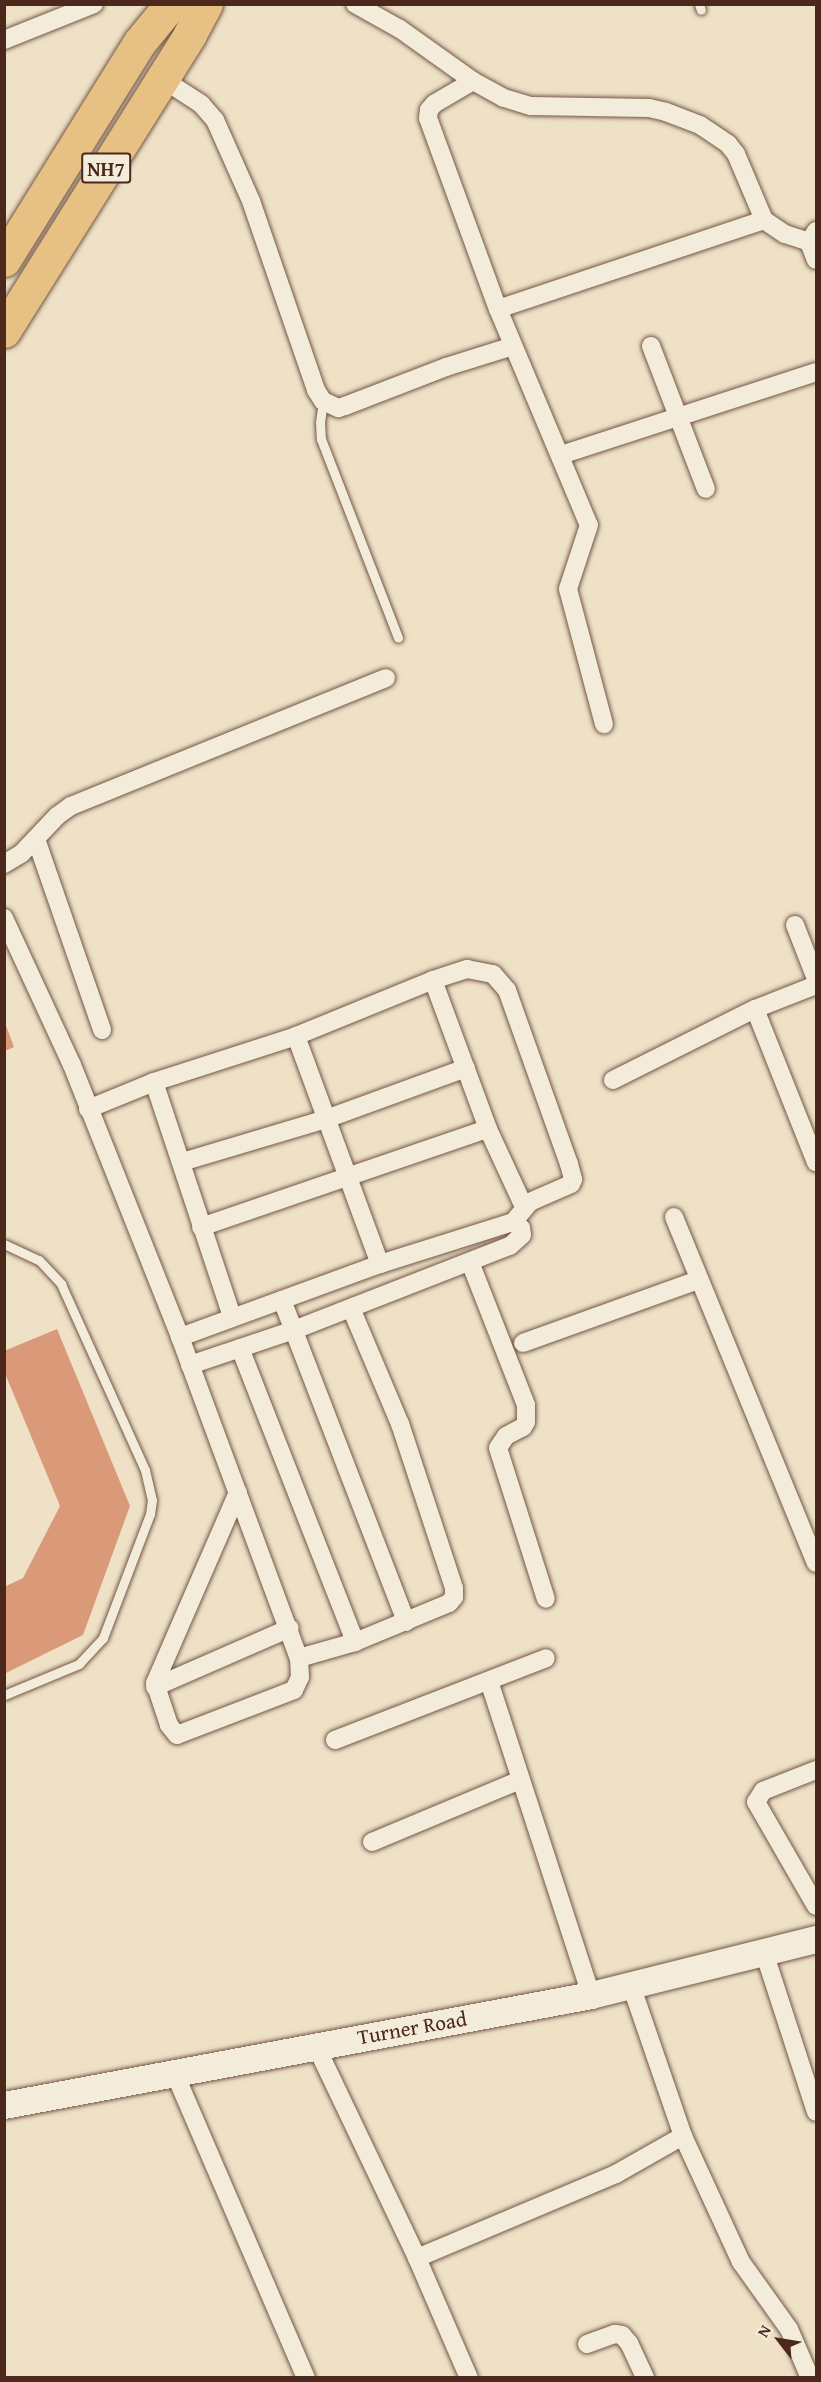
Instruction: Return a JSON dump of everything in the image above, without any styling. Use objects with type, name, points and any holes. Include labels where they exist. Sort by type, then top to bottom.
[{"type":"highway","points":[[4,295],[120,109],[164,13],[181,18],[200,4]]},
{"type":"highway","name":"NH7","points":[[4,331],[206,4]]},
{"type":"highway","name":"NH7","points":[[4,260],[139,43],[164,13]]},
{"type":"main road","name":"Turner Road","points":[[4,2104],[591,1995],[816,1939]]},
{"type":"street","points":[[4,40],[94,4]]},
{"type":"street","points":[[354,4],[408,34],[473,81],[496,94],[531,106],[649,108],[700,125],[728,144],[736,154],[764,220],[785,234],[813,237],[816,260]]},
{"type":"street","points":[[161,78],[201,104],[215,120],[251,201],[316,390],[323,401],[338,408],[345,406],[446,367],[513,346]]},
{"type":"street","points":[[473,81],[434,104],[429,110],[428,117],[498,309],[589,525],[567,589],[604,724]]},
{"type":"street","points":[[498,309],[764,220]]},
{"type":"street","points":[[651,346],[706,489]]},
{"type":"street","points":[[561,455],[816,372]]},
{"type":"street","points":[[4,864],[22,853],[57,816],[71,806],[386,678]]},
{"type":"street","points":[[36,839],[102,1030]]},
{"type":"street","points":[[4,918],[72,1065],[180,1337],[290,1628],[299,1658],[300,1677],[294,1690],[177,1735],[171,1730],[155,1687],[238,1492]]},
{"type":"street","points":[[795,925],[816,979]]},
{"type":"street","points":[[88,1109],[154,1082],[296,1036],[433,980],[474,968],[493,974],[507,990],[573,1179],[569,1186],[538,1197],[524,1207],[513,1222],[381,1264],[180,1337]]},
{"type":"street","points":[[433,980],[488,1129],[524,1207]]},
{"type":"street","points":[[613,1080],[755,1009],[816,985]]},
{"type":"street","points":[[755,1009],[816,1162]]},
{"type":"street","points":[[296,1036],[381,1264]]},
{"type":"street","points":[[182,1162],[326,1119],[466,1068]]},
{"type":"street","points":[[154,1082],[232,1317]]},
{"type":"street","points":[[201,1227],[488,1129]]},
{"type":"street","points":[[674,1217],[816,1563]]},
{"type":"street","points":[[190,1365],[294,1330],[510,1246],[520,1238],[521,1228],[513,1222]]},
{"type":"street","points":[[399,1260],[409,1286]]},
{"type":"street","points":[[470,1262],[526,1405],[526,1422],[523,1427],[506,1436],[498,1448],[546,1599]]},
{"type":"street","points":[[523,1343],[698,1280]]},
{"type":"street","points":[[282,1300],[406,1622]]},
{"type":"street","points":[[299,1658],[355,1642],[406,1622],[449,1602],[454,1596],[454,1588],[400,1424],[351,1308]]},
{"type":"street","points":[[240,1348],[355,1642]]},
{"type":"street","points":[[155,1687],[290,1628]]},
{"type":"street","points":[[335,1740],[546,1658]]},
{"type":"street","points":[[489,1681],[591,1995]]},
{"type":"street","points":[[816,1770],[763,1791],[756,1802],[816,1906]]},
{"type":"street","points":[[372,1842],[520,1780]]},
{"type":"street","points":[[764,1952],[816,2112]]},
{"type":"street","points":[[631,1985],[683,2136],[741,2262],[789,2329],[810,2378]]},
{"type":"street","points":[[316,2046],[417,2258],[469,2378]]},
{"type":"street","points":[[175,2073],[306,2378]]},
{"type":"street","points":[[417,2258],[616,2174],[683,2136]]},
{"type":"street","points":[[587,2344],[615,2334],[622,2335],[629,2343],[645,2378]]},
{"type":"lane","points":[[323,401],[320,422],[321,439],[398,638]]},
{"type":"lane","points":[[4,1244],[39,1260],[61,1284],[145,1470],[152,1500],[150,1514],[103,1638],[78,1664],[4,1695]]},
{"type":"building","points":[[5,1023],[14,1047],[5,1051]]},
{"type":"building","points":[[57,1329],[130,1506],[83,1635],[4,1674],[4,1587],[23,1578],[60,1506],[4,1371],[4,1351]]}]
